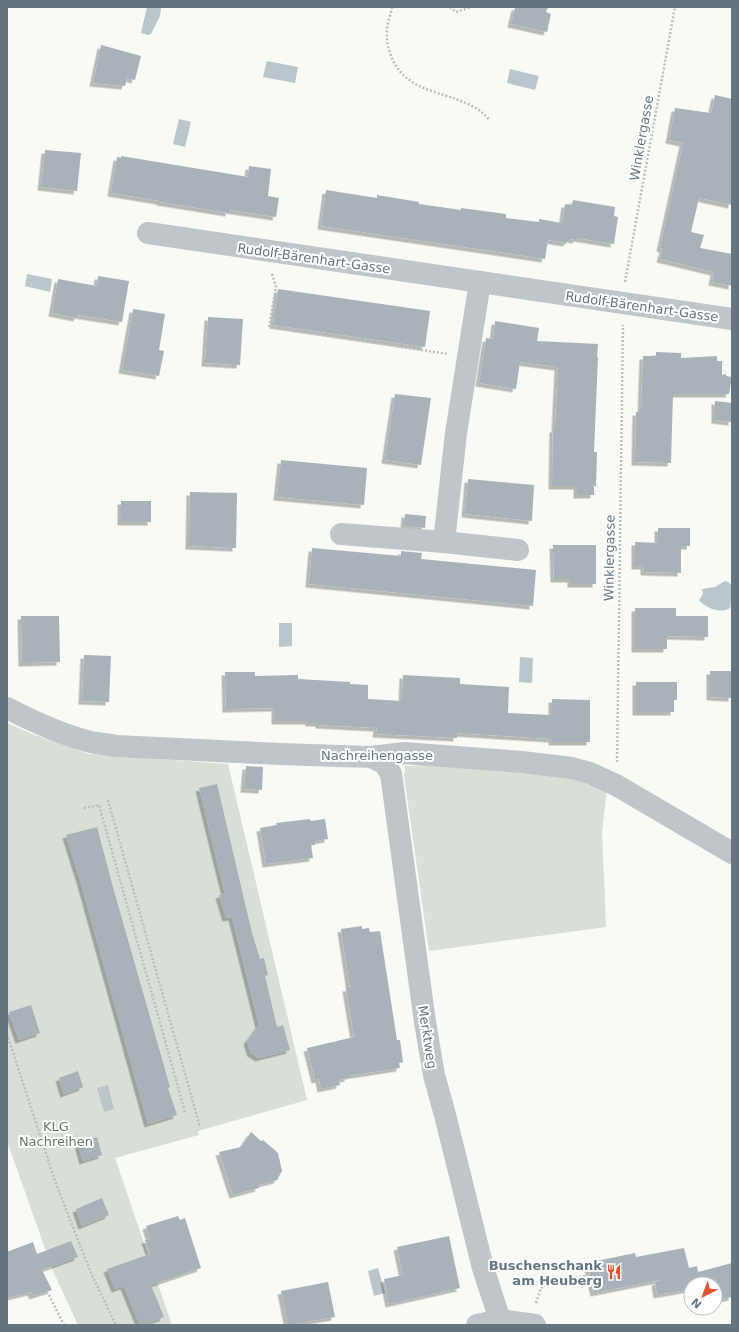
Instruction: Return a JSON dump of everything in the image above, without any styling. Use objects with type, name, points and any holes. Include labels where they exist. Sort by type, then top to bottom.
[{"type":"street","name":"Rudolf-Bärenhart-Gasse","points":[[148,233],[732,319]]},
{"type":"street","points":[[444,542],[456,433],[480,282]]},
{"type":"street","points":[[341,534],[444,542],[518,550]]},
{"type":"street","name":"Nachreihengasse","points":[[7,708],[70,735],[91,742],[116,746],[372,757],[404,753],[522,762],[572,768],[590,773],[616,785],[732,853]]},
{"type":"street","name":"Merktweg","points":[[372,757],[385,764],[391,774],[425,1022],[434,1075],[446,1115],[484,1268],[485,1323]]},
{"type":"street","points":[[485,1323],[532,1325]]},
{"type":"path","points":[[392,7],[387,27],[388,45],[395,64],[408,80],[467,103],[485,114],[489,120]]},
{"type":"path","points":[[450,7],[456,12],[471,7]]},
{"type":"path","name":"Winklergasse","points":[[624,285],[675,7]]},
{"type":"path","points":[[270,269],[276,286],[269,327],[468,357]]},
{"type":"path","name":"Winklergasse","points":[[616,785],[623,325]]},
{"type":"path","points":[[108,800],[200,1127]]},
{"type":"path","points":[[84,808],[99,805],[185,1112]]},
{"type":"path","points":[[7,1034],[56,1181],[90,1271],[116,1325]]},
{"type":"path","points":[[532,1325],[541,1288],[550,1282],[590,1275]]},
{"type":"path","points":[[49,1294],[64,1325]]},
{"type":"green space","name":"KLG Nachreihen","points":[[7,723],[32,734],[89,754],[228,764],[307,1100],[198,1131],[199,1135],[115,1158],[172,1325],[78,1325],[53,1271],[7,1141]]},
{"type":"green space","points":[[448,764],[495,766],[590,781],[607,789],[602,832],[606,927],[429,951],[404,776],[405,766]]},
{"type":"shaded area","points":[[147,7],[160,7],[161,9],[160,16],[151,34],[148,35],[141,33]]},
{"type":"shaded area","points":[[267,61],[298,67],[295,83],[263,77]]},
{"type":"shaded area","points":[[510,69],[539,76],[535,90],[507,83]]},
{"type":"shaded area","points":[[179,119],[191,122],[185,147],[173,144]]},
{"type":"shaded area","points":[[27,274],[52,279],[50,292],[25,286]]},
{"type":"shaded area","points":[[725,581],[732,585],[731,607],[723,610],[714,610],[705,606],[699,600],[703,594],[702,589],[715,587]]},
{"type":"shaded area","points":[[279,623],[292,623],[292,646],[279,647]]},
{"type":"shaded area","points":[[520,657],[533,658],[532,683],[519,682]]},
{"type":"shaded area","points":[[108,1085],[114,1109],[104,1112],[97,1088]]},
{"type":"shaded area","points":[[378,1268],[385,1293],[374,1296],[368,1271]]},
{"type":"building","points":[[515,7],[548,7],[546,12],[551,14],[547,32],[511,24]]},
{"type":"building","points":[[101,45],[141,56],[135,80],[127,78],[125,86],[93,83]]},
{"type":"building","points":[[715,95],[732,99],[732,205],[699,198],[691,232],[704,235],[700,248],[732,254],[732,286],[712,282],[714,272],[660,259],[663,249],[660,248],[683,143],[669,140],[675,108],[711,113]]},
{"type":"building","points":[[45,150],[81,153],[77,191],[41,187]]},
{"type":"building","points":[[121,156],[248,177],[249,166],[271,169],[268,196],[279,198],[276,217],[229,210],[229,213],[111,193],[117,157],[121,158]]},
{"type":"building","points":[[326,190],[377,198],[377,195],[419,202],[419,204],[461,210],[461,208],[506,214],[506,218],[539,222],[539,219],[562,223],[565,204],[572,205],[573,200],[615,207],[614,216],[618,217],[614,244],[577,238],[576,240],[570,239],[566,243],[548,240],[545,259],[321,226]]},
{"type":"building","points":[[98,276],[129,281],[122,322],[78,315],[77,318],[52,313],[58,279],[97,286]]},
{"type":"building","points":[[278,289],[430,311],[425,347],[273,325]]},
{"type":"building","points":[[133,309],[165,314],[159,350],[164,351],[159,376],[122,370]]},
{"type":"building","points":[[208,317],[243,319],[240,365],[205,363]]},
{"type":"building","points":[[495,321],[539,328],[537,341],[598,344],[594,452],[597,452],[596,486],[594,486],[594,495],[577,495],[577,486],[552,486],[553,429],[555,429],[558,367],[520,362],[516,389],[479,383],[486,338],[493,339]]},
{"type":"building","points":[[656,352],[681,353],[681,358],[717,356],[717,361],[722,361],[722,375],[726,374],[726,376],[732,377],[729,394],[673,394],[671,463],[635,462],[636,412],[641,412],[643,356],[656,356]]},
{"type":"building","points":[[395,394],[431,398],[421,465],[385,460]]},
{"type":"building","points":[[715,401],[732,403],[732,422],[715,420]]},
{"type":"building","points":[[281,460],[367,468],[364,505],[277,497]]},
{"type":"building","points":[[468,479],[534,485],[532,521],[465,514]]},
{"type":"building","points":[[190,492],[237,493],[236,548],[189,546]]},
{"type":"building","points":[[121,501],[151,501],[151,522],[121,522]]},
{"type":"building","points":[[405,514],[426,516],[425,528],[404,526]]},
{"type":"building","points":[[658,528],[690,528],[690,546],[681,546],[681,573],[644,572],[644,566],[635,566],[635,542],[658,543]]},
{"type":"building","points":[[553,545],[596,545],[596,584],[571,584],[571,579],[554,579]]},
{"type":"building","points":[[312,548],[401,556],[401,551],[422,553],[421,559],[536,570],[533,606],[309,584]]},
{"type":"building","points":[[635,608],[676,608],[676,616],[708,616],[708,637],[667,636],[667,649],[635,649]]},
{"type":"building","points":[[21,616],[59,616],[60,662],[22,663]]},
{"type":"building","points":[[84,655],[111,656],[109,702],[82,701]]},
{"type":"building","points":[[710,671],[732,671],[732,698],[710,697]]},
{"type":"building","points":[[225,672],[255,672],[255,676],[298,675],[298,679],[350,682],[350,684],[368,685],[368,699],[402,701],[403,675],[460,678],[460,684],[509,687],[508,713],[552,715],[552,699],[590,700],[590,742],[552,742],[552,739],[457,733],[457,738],[376,734],[377,728],[319,725],[319,723],[309,723],[309,721],[275,721],[275,708],[226,709]]},
{"type":"building","points":[[636,682],[677,682],[677,700],[674,700],[674,712],[636,712]]},
{"type":"building","points":[[246,766],[263,767],[262,790],[244,789]]},
{"type":"building","points":[[217,784],[252,933],[260,959],[264,958],[268,975],[265,976],[277,1027],[283,1025],[290,1050],[259,1058],[251,1053],[247,1041],[259,1025],[232,917],[226,918],[219,895],[225,893],[199,788]]},
{"type":"building","points":[[310,819],[311,821],[325,819],[328,839],[315,841],[315,845],[311,845],[313,858],[266,864],[260,828],[277,825],[276,823]]},
{"type":"building","points":[[97,827],[170,1087],[168,1088],[177,1115],[148,1124],[81,883],[66,835]]},
{"type":"building","points":[[362,926],[362,929],[369,928],[370,932],[380,931],[397,1040],[400,1040],[403,1062],[399,1063],[400,1068],[348,1076],[348,1078],[339,1080],[340,1085],[321,1089],[319,1079],[315,1080],[307,1048],[354,1037],[346,988],[350,988],[341,929]]},
{"type":"building","points":[[31,1005],[40,1033],[19,1040],[9,1012]]},
{"type":"building","points":[[78,1071],[83,1087],[64,1094],[59,1078]]},
{"type":"building","points":[[251,1132],[278,1153],[282,1171],[277,1180],[258,1185],[259,1188],[233,1195],[219,1152],[241,1147]]},
{"type":"building","points":[[97,1137],[102,1155],[83,1161],[78,1143]]},
{"type":"building","points":[[102,1198],[109,1215],[82,1226],[76,1209]]},
{"type":"building","points":[[178,1216],[180,1220],[185,1218],[201,1268],[151,1285],[164,1317],[144,1325],[140,1325],[124,1286],[115,1289],[107,1269],[150,1254],[145,1240],[150,1239],[146,1226]]},
{"type":"building","points":[[449,1236],[460,1288],[389,1304],[384,1279],[403,1275],[397,1247]]},
{"type":"building","points":[[71,1241],[78,1257],[42,1270],[52,1290],[33,1296],[31,1292],[7,1298],[7,1252],[33,1242],[37,1254]]},
{"type":"building","points":[[684,1248],[689,1268],[697,1266],[698,1272],[732,1263],[732,1297],[723,1299],[723,1276],[683,1276],[683,1290],[657,1295],[655,1282],[660,1280],[594,1293],[587,1263],[635,1253],[636,1257]]},
{"type":"building","points":[[328,1282],[335,1317],[288,1325],[281,1291]]},
{"type":"place","name":"Buschenschank am Heuberg","points":[[614,1272]]}]
